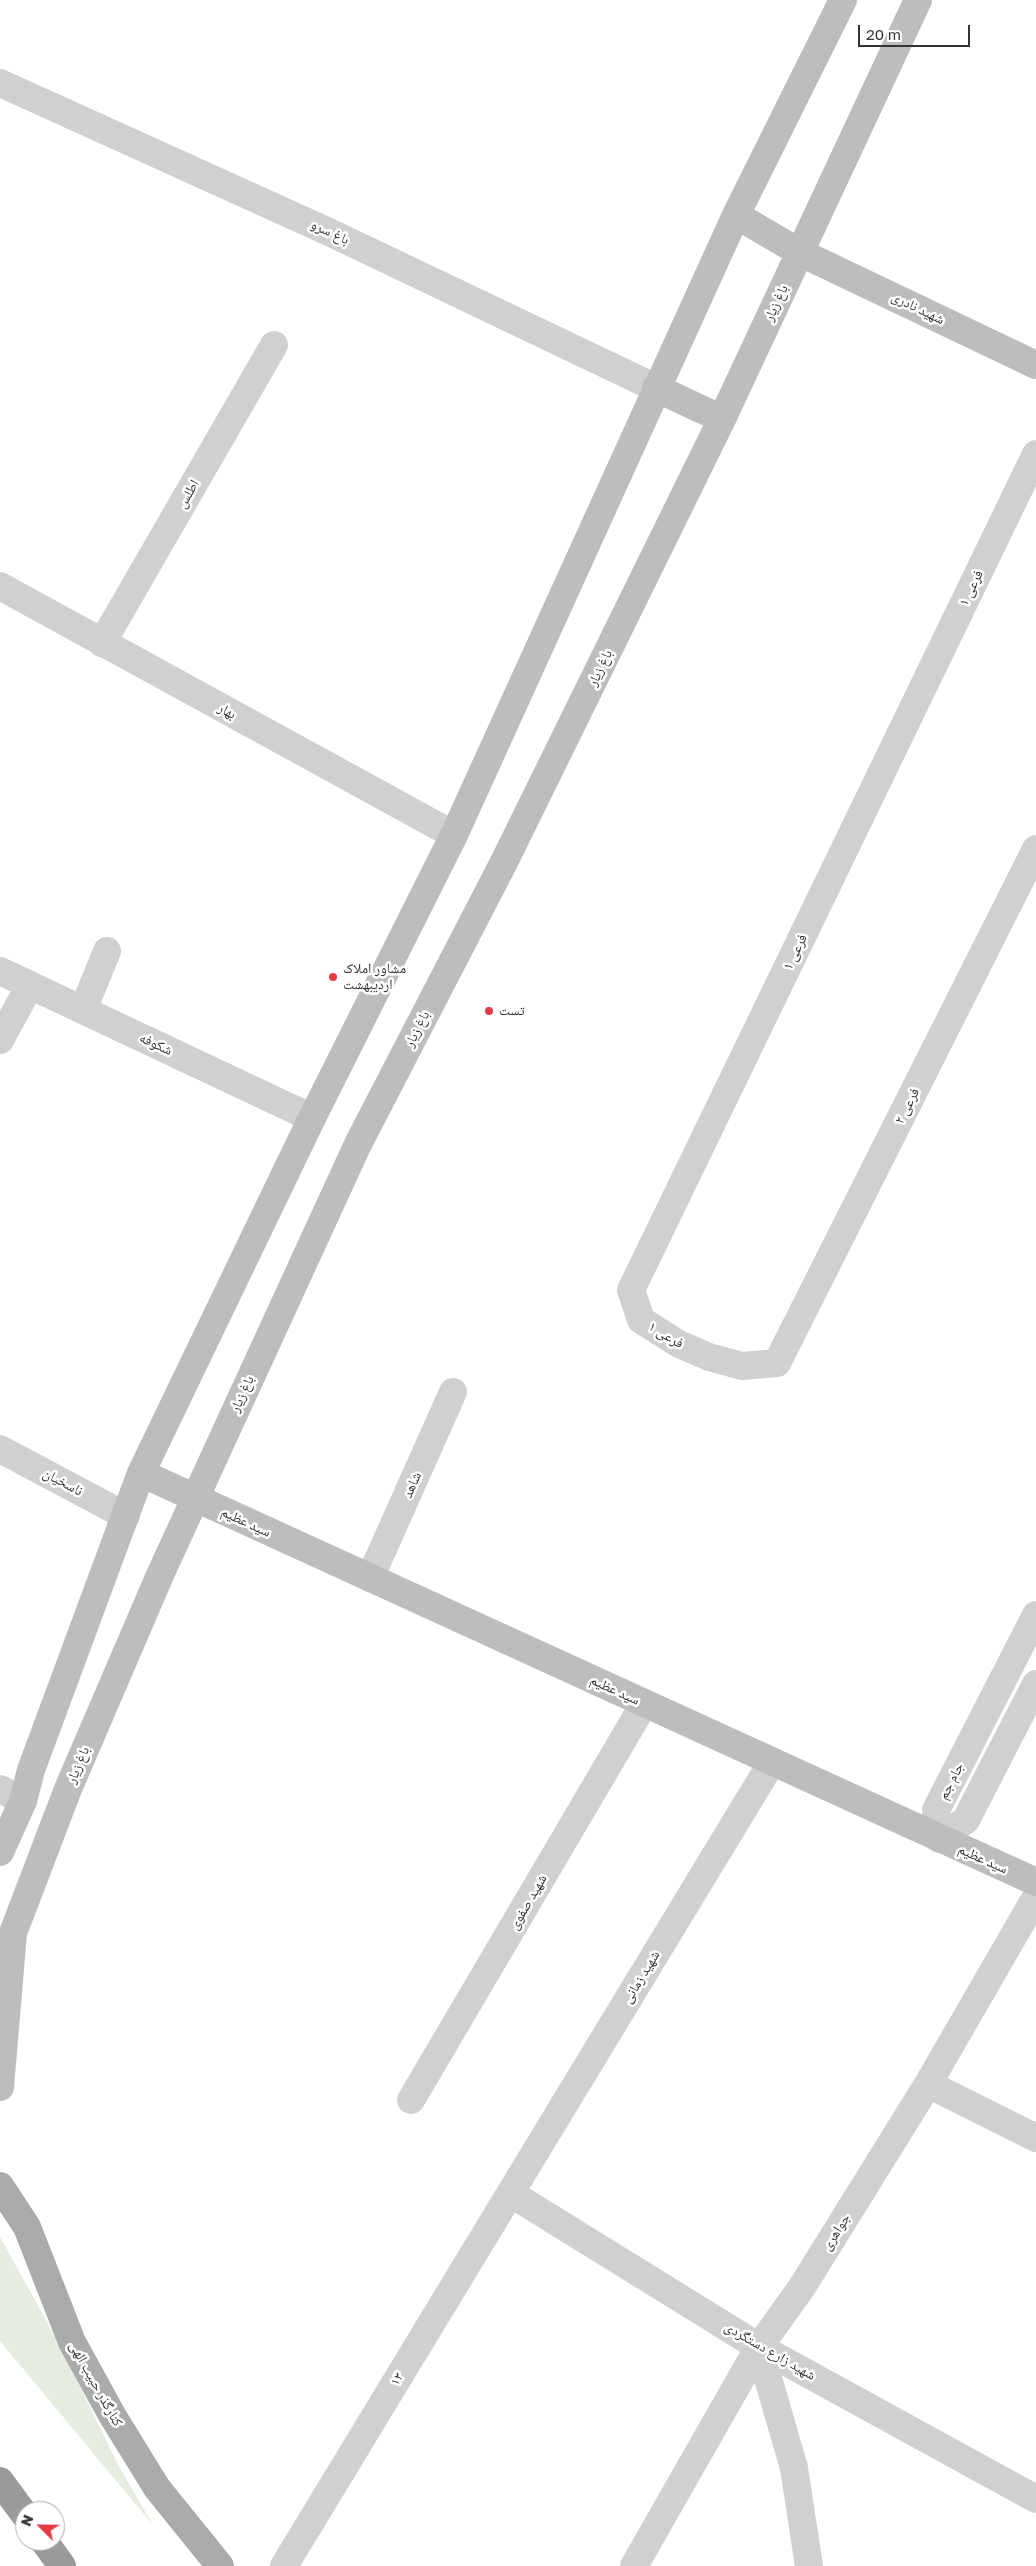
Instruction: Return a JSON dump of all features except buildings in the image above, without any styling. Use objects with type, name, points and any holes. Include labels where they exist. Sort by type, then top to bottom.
[{"type":"highway","points":[[0,2481],[15,2501]]},
{"type":"highway","points":[[51,2551],[62,2566]]},
{"type":"main road","name":"کنارگذر حبیب الهی","points":[[0,2186],[27,2227],[72,2342],[112,2414],[157,2488],[220,2566]]},
{"type":"street","points":[[0,1852],[12,1795],[31,1770],[141,1472],[312,1118],[454,835],[736,215],[843,0]]},
{"type":"street","name":"باغ زیار","points":[[0,2088],[13,1933],[68,1790],[194,1498],[358,1144],[504,862],[722,420],[918,0]]},
{"type":"street","name":"باغ سرو","points":[[0,84],[329,232],[656,388]]},
{"type":"street","name":"شهید نادری","points":[[736,215],[799,252],[1036,365]]},
{"type":"street","name":"اطلس","points":[[102,643],[274,345]]},
{"type":"street","points":[[656,388],[722,420]]},
{"type":"street","name":"فرعی ۱","points":[[777,1363],[742,1366],[709,1357],[679,1344],[642,1320],[631,1290],[1036,454]]},
{"type":"street","name":"بهار","points":[[0,586],[454,835]]},
{"type":"street","name":"فرعی ۲","points":[[777,1363],[1036,849]]},
{"type":"street","points":[[83,1010],[107,952]]},
{"type":"street","name":"شکوفه","points":[[0,971],[312,1118]]},
{"type":"street","points":[[0,1040],[30,985]]},
{"type":"street","name":"شاهد","points":[[370,1578],[453,1392]]},
{"type":"street","name":"ناسخیان","points":[[0,1449],[126,1516]]},
{"type":"street","name":"سید عظیم","points":[[141,1472],[194,1498],[1036,1882]]},
{"type":"street","name":"جام جم","points":[[939,1839],[936,1810],[1036,1615]]},
{"type":"street","points":[[939,1839],[966,1820],[1036,1684]]},
{"type":"street","name":"شهید صفوی","points":[[411,2100],[644,1704]]},
{"type":"street","name":"شهید زمانی","points":[[510,2193],[772,1762]]},
{"type":"street","points":[[31,1770],[68,1790]]},
{"type":"street","name":"جواهری","points":[[634,2566],[759,2347],[802,2287],[928,2084],[1036,1896]]},
{"type":"street","points":[[928,2084],[1036,2138]]},
{"type":"street","name":"شهید زارع دستگردی","points":[[510,2193],[759,2347],[1036,2499]]},
{"type":"street","name":"۱۳","points":[[284,2566],[510,2193]]},
{"type":"street","points":[[759,2347],[794,2468],[809,2566]]},
{"type":"shaded area","points":[[0,2237],[62,2349],[117,2463],[153,2525],[0,2341]]},
{"type":"place","name":"مشاور املاک اردیبهشت","points":[[333,977]]},
{"type":"place","name":"تست","points":[[489,1011]]}]
